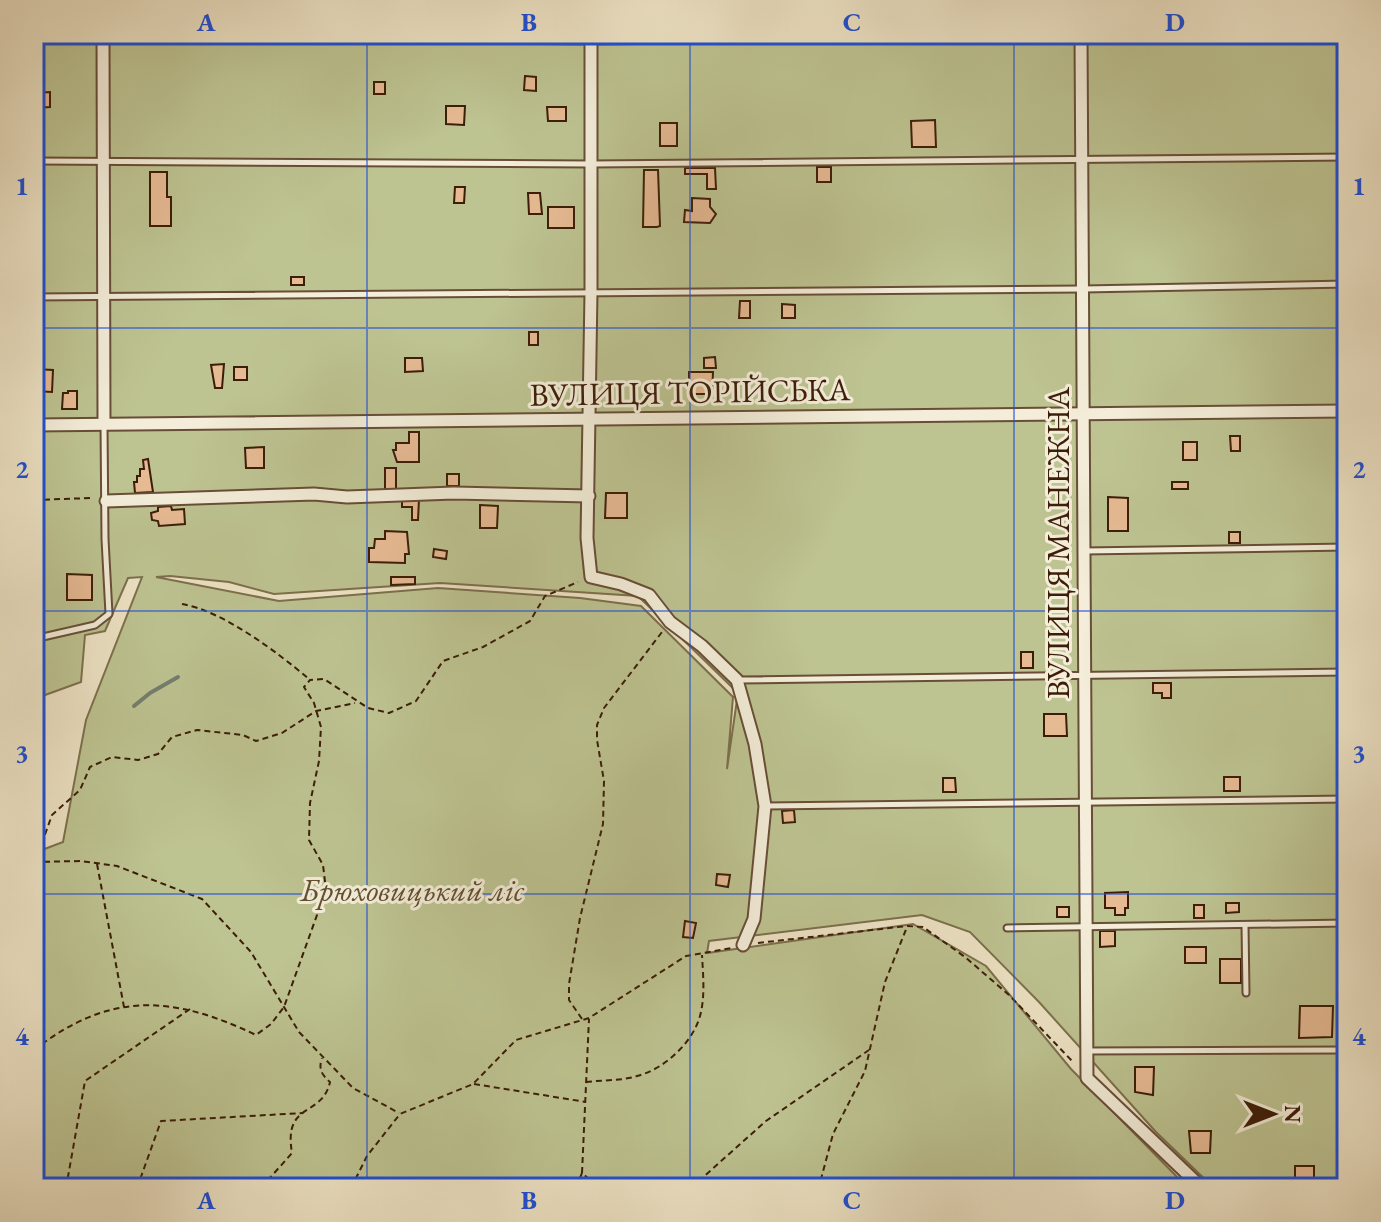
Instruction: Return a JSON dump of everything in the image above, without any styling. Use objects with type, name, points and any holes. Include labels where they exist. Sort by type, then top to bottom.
[{"type":"street","points":[[103,35],[104,424]]},
{"type":"street","name":"ВУЛИЦЯ МАНЕЖНА","points":[[1081,35],[1087,1078]]},
{"type":"street","points":[[591,37],[587,538],[591,577],[649,595],[670,622],[702,646],[737,680],[755,744],[765,806],[754,919],[743,945]]},
{"type":"street","name":"ВУЛИЦЯ ТОРІЙСЬКА","points":[[34,425],[1347,411]]},
{"type":"street","points":[[106,499],[454,493],[589,496]]},
{"type":"street","points":[[1087,1078],[1202,1188]]},
{"type":"lane","points":[[34,36],[1284,34]]},
{"type":"lane","points":[[34,161],[591,164],[1347,157]]},
{"type":"lane","points":[[34,297],[1347,284]]},
{"type":"lane","points":[[34,639],[95,625],[109,614],[104,424]]},
{"type":"lane","points":[[1084,551],[1347,547]]},
{"type":"lane","points":[[737,680],[1347,672]]},
{"type":"lane","points":[[765,806],[1347,799]]},
{"type":"lane","points":[[1007,928],[1347,923]]},
{"type":"lane","points":[[1245,925],[1246,993]]},
{"type":"lane","points":[[1087,1051],[1347,1050]]},
{"type":"lane","points":[[1250,1188],[1347,1186]]},
{"type":"path","points":[[34,500],[106,499]]},
{"type":"path","points":[[182,604],[209,612],[257,640],[310,680],[324,679],[358,702],[389,713],[416,701],[443,661],[483,647],[530,621],[545,596],[591,577]]},
{"type":"path","points":[[583,1020],[569,1000],[569,984],[580,918],[603,824],[604,781],[597,725],[604,708],[670,622]]},
{"type":"path","points":[[34,1050],[75,1023],[110,1008],[142,1004],[191,1008],[256,1035],[271,1024],[284,1007],[326,890],[323,865],[309,840],[310,803],[319,761],[321,727],[304,687],[310,680]]},
{"type":"path","points":[[34,851],[43,840],[52,815],[80,790],[90,767],[112,757],[138,760],[158,754],[172,737],[197,730],[243,735],[256,741],[282,733],[316,711],[358,702]]},
{"type":"path","points":[[34,862],[117,866],[202,899],[251,952],[299,1032],[353,1088],[400,1114]]},
{"type":"path","points":[[97,863],[124,1007]]},
{"type":"path","points":[[814,1188],[821,1179],[833,1134],[865,1071],[885,982],[907,926]]},
{"type":"path","points":[[351,1188],[367,1156],[400,1114],[473,1084],[516,1040],[589,1018],[686,956],[743,945],[907,926],[923,927],[965,957],[1048,1033],[1087,1078]]},
{"type":"path","points":[[586,1082],[637,1076],[658,1067],[683,1046],[694,1033],[701,1013],[702,953]]},
{"type":"path","points":[[66,1188],[85,1081],[191,1008]]},
{"type":"path","points":[[576,1188],[582,1173],[589,1018]]},
{"type":"path","points":[[691,1188],[766,1121],[870,1049]]},
{"type":"path","points":[[261,1188],[292,1153],[289,1135],[292,1123],[327,1095],[330,1082],[322,1075],[320,1064],[323,1057]]},
{"type":"path","points":[[473,1084],[586,1102]]},
{"type":"path","points":[[137,1188],[161,1121],[303,1113]]},
{"type":"path","points":[[582,1173],[599,1188]]},
{"type":"path","points":[[355,1180],[356,1188]]},
{"type":"path","points":[[386,1188],[407,1181],[421,1185],[421,1188]]},
{"type":"green space","name":"Брюховицький ліс","points":[[34,34],[1347,34],[1347,1188],[1214,1188],[1156,1132],[1039,1002],[970,932],[922,915],[709,941],[707,953],[913,924],[986,966],[1071,1069],[1188,1188],[34,1188],[34,853],[63,842],[86,720],[142,577],[128,578],[105,631],[85,635],[81,682],[34,699]],"holes":[[[156,577],[229,582],[274,594],[440,583],[638,596],[738,693],[727,769],[733,697],[641,606],[580,598],[438,588],[279,601]]]},
{"type":"building","points":[[525,76],[536,77],[536,91],[524,90]]},
{"type":"building","points":[[374,82],[385,82],[385,94],[374,94]]},
{"type":"building","points":[[50,92],[50,107],[34,108],[34,93]]},
{"type":"building","points":[[446,106],[465,106],[464,125],[446,124]]},
{"type":"building","points":[[547,107],[566,107],[566,121],[548,121]]},
{"type":"building","points":[[935,120],[936,147],[912,147],[911,121]]},
{"type":"building","points":[[660,123],[677,123],[677,146],[660,146]]},
{"type":"building","points":[[817,167],[831,167],[831,182],[817,182]]},
{"type":"building","points":[[685,168],[715,168],[716,189],[707,189],[707,174],[685,174]]},
{"type":"building","points":[[644,170],[658,170],[660,226],[657,227],[643,227]]},
{"type":"building","points":[[150,172],[167,172],[171,226],[150,226]]},
{"type":"building","points":[[455,187],[465,187],[464,203],[454,203]]},
{"type":"building","points":[[528,193],[540,193],[542,214],[529,214]]},
{"type":"building","points":[[692,198],[710,199],[710,207],[716,214],[710,223],[684,222],[685,210],[692,211]]},
{"type":"building","points":[[548,207],[574,207],[574,228],[548,228]]},
{"type":"building","points":[[291,277],[304,277],[304,285],[291,285]]},
{"type":"building","points":[[740,301],[750,301],[750,318],[739,318]]},
{"type":"building","points":[[782,304],[795,305],[795,318],[782,318]]},
{"type":"building","points":[[529,332],[538,332],[538,345],[529,345]]},
{"type":"building","points":[[715,357],[716,368],[704,368],[704,358]]},
{"type":"building","points":[[405,358],[422,358],[423,371],[405,372]]},
{"type":"building","points":[[224,364],[222,388],[215,388],[211,365]]},
{"type":"building","points":[[234,367],[247,367],[247,380],[234,380]]},
{"type":"building","points":[[34,369],[53,370],[52,392],[35,391]]},
{"type":"building","points":[[689,372],[713,372],[712,394],[689,394]]},
{"type":"building","points":[[77,391],[77,409],[62,409],[63,393]]},
{"type":"building","points":[[409,432],[419,432],[419,462],[397,462],[393,450],[396,450],[396,443],[409,443]]},
{"type":"building","points":[[1230,436],[1240,436],[1240,451],[1231,451]]},
{"type":"building","points":[[1183,442],[1197,442],[1197,460],[1183,460]]},
{"type":"building","points":[[264,447],[264,468],[246,468],[245,448]]},
{"type":"building","points":[[148,459],[153,492],[135,493],[134,482],[140,476],[140,469],[144,469],[143,460]]},
{"type":"building","points":[[385,468],[396,468],[396,489],[385,489]]},
{"type":"building","points":[[447,474],[459,474],[459,486],[447,486]]},
{"type":"building","points":[[1172,482],[1188,482],[1188,489],[1172,489]]},
{"type":"building","points":[[606,493],[627,493],[627,518],[605,518]]},
{"type":"building","points":[[1108,497],[1128,498],[1128,531],[1108,531]]},
{"type":"building","points":[[402,499],[419,499],[418,520],[412,520],[412,507],[402,507]]},
{"type":"building","points":[[480,505],[498,506],[497,528],[480,528]]},
{"type":"building","points":[[171,506],[172,510],[184,509],[185,524],[159,526],[158,521],[152,520],[151,513],[158,511],[158,507]]},
{"type":"building","points":[[385,531],[407,532],[409,554],[405,554],[405,563],[369,562],[369,548],[374,548],[375,539],[385,539]]},
{"type":"building","points":[[1229,532],[1240,532],[1240,543],[1229,543]]},
{"type":"building","points":[[434,549],[447,551],[446,559],[433,557]]},
{"type":"building","points":[[67,574],[92,575],[92,600],[67,600]]},
{"type":"building","points":[[391,577],[415,577],[415,584],[391,585]]},
{"type":"building","points":[[1021,652],[1033,652],[1033,668],[1021,668]]},
{"type":"building","points":[[1153,683],[1171,683],[1171,698],[1162,698],[1162,693],[1153,693]]},
{"type":"building","points":[[1044,714],[1066,714],[1067,736],[1044,736]]},
{"type":"building","points":[[1224,777],[1240,777],[1240,791],[1224,791]]},
{"type":"building","points":[[943,778],[955,778],[956,792],[943,792]]},
{"type":"building","points":[[794,810],[795,822],[783,823],[782,811]]},
{"type":"building","points":[[717,874],[730,875],[728,887],[716,885]]},
{"type":"building","points":[[1128,892],[1125,915],[1115,915],[1115,908],[1105,908],[1105,893]]},
{"type":"building","points":[[1226,903],[1239,903],[1239,912],[1226,913]]},
{"type":"building","points":[[1194,905],[1204,905],[1204,918],[1194,918]]},
{"type":"building","points":[[1057,907],[1069,907],[1069,917],[1057,917]]},
{"type":"building","points":[[685,921],[696,923],[693,938],[683,937]]},
{"type":"building","points":[[1100,931],[1115,931],[1115,946],[1100,947]]},
{"type":"building","points":[[1185,947],[1206,947],[1206,963],[1185,963]]},
{"type":"building","points":[[1220,959],[1241,959],[1241,983],[1220,983]]},
{"type":"building","points":[[1300,1006],[1333,1006],[1332,1037],[1299,1038]]},
{"type":"building","points":[[1135,1067],[1154,1067],[1153,1095],[1135,1092]]},
{"type":"building","points":[[1189,1131],[1211,1131],[1210,1153],[1191,1153]]},
{"type":"building","points":[[1295,1166],[1314,1166],[1314,1184],[1295,1184]]},
{"type":"waterway","points":[[134,706],[178,677]]}]
